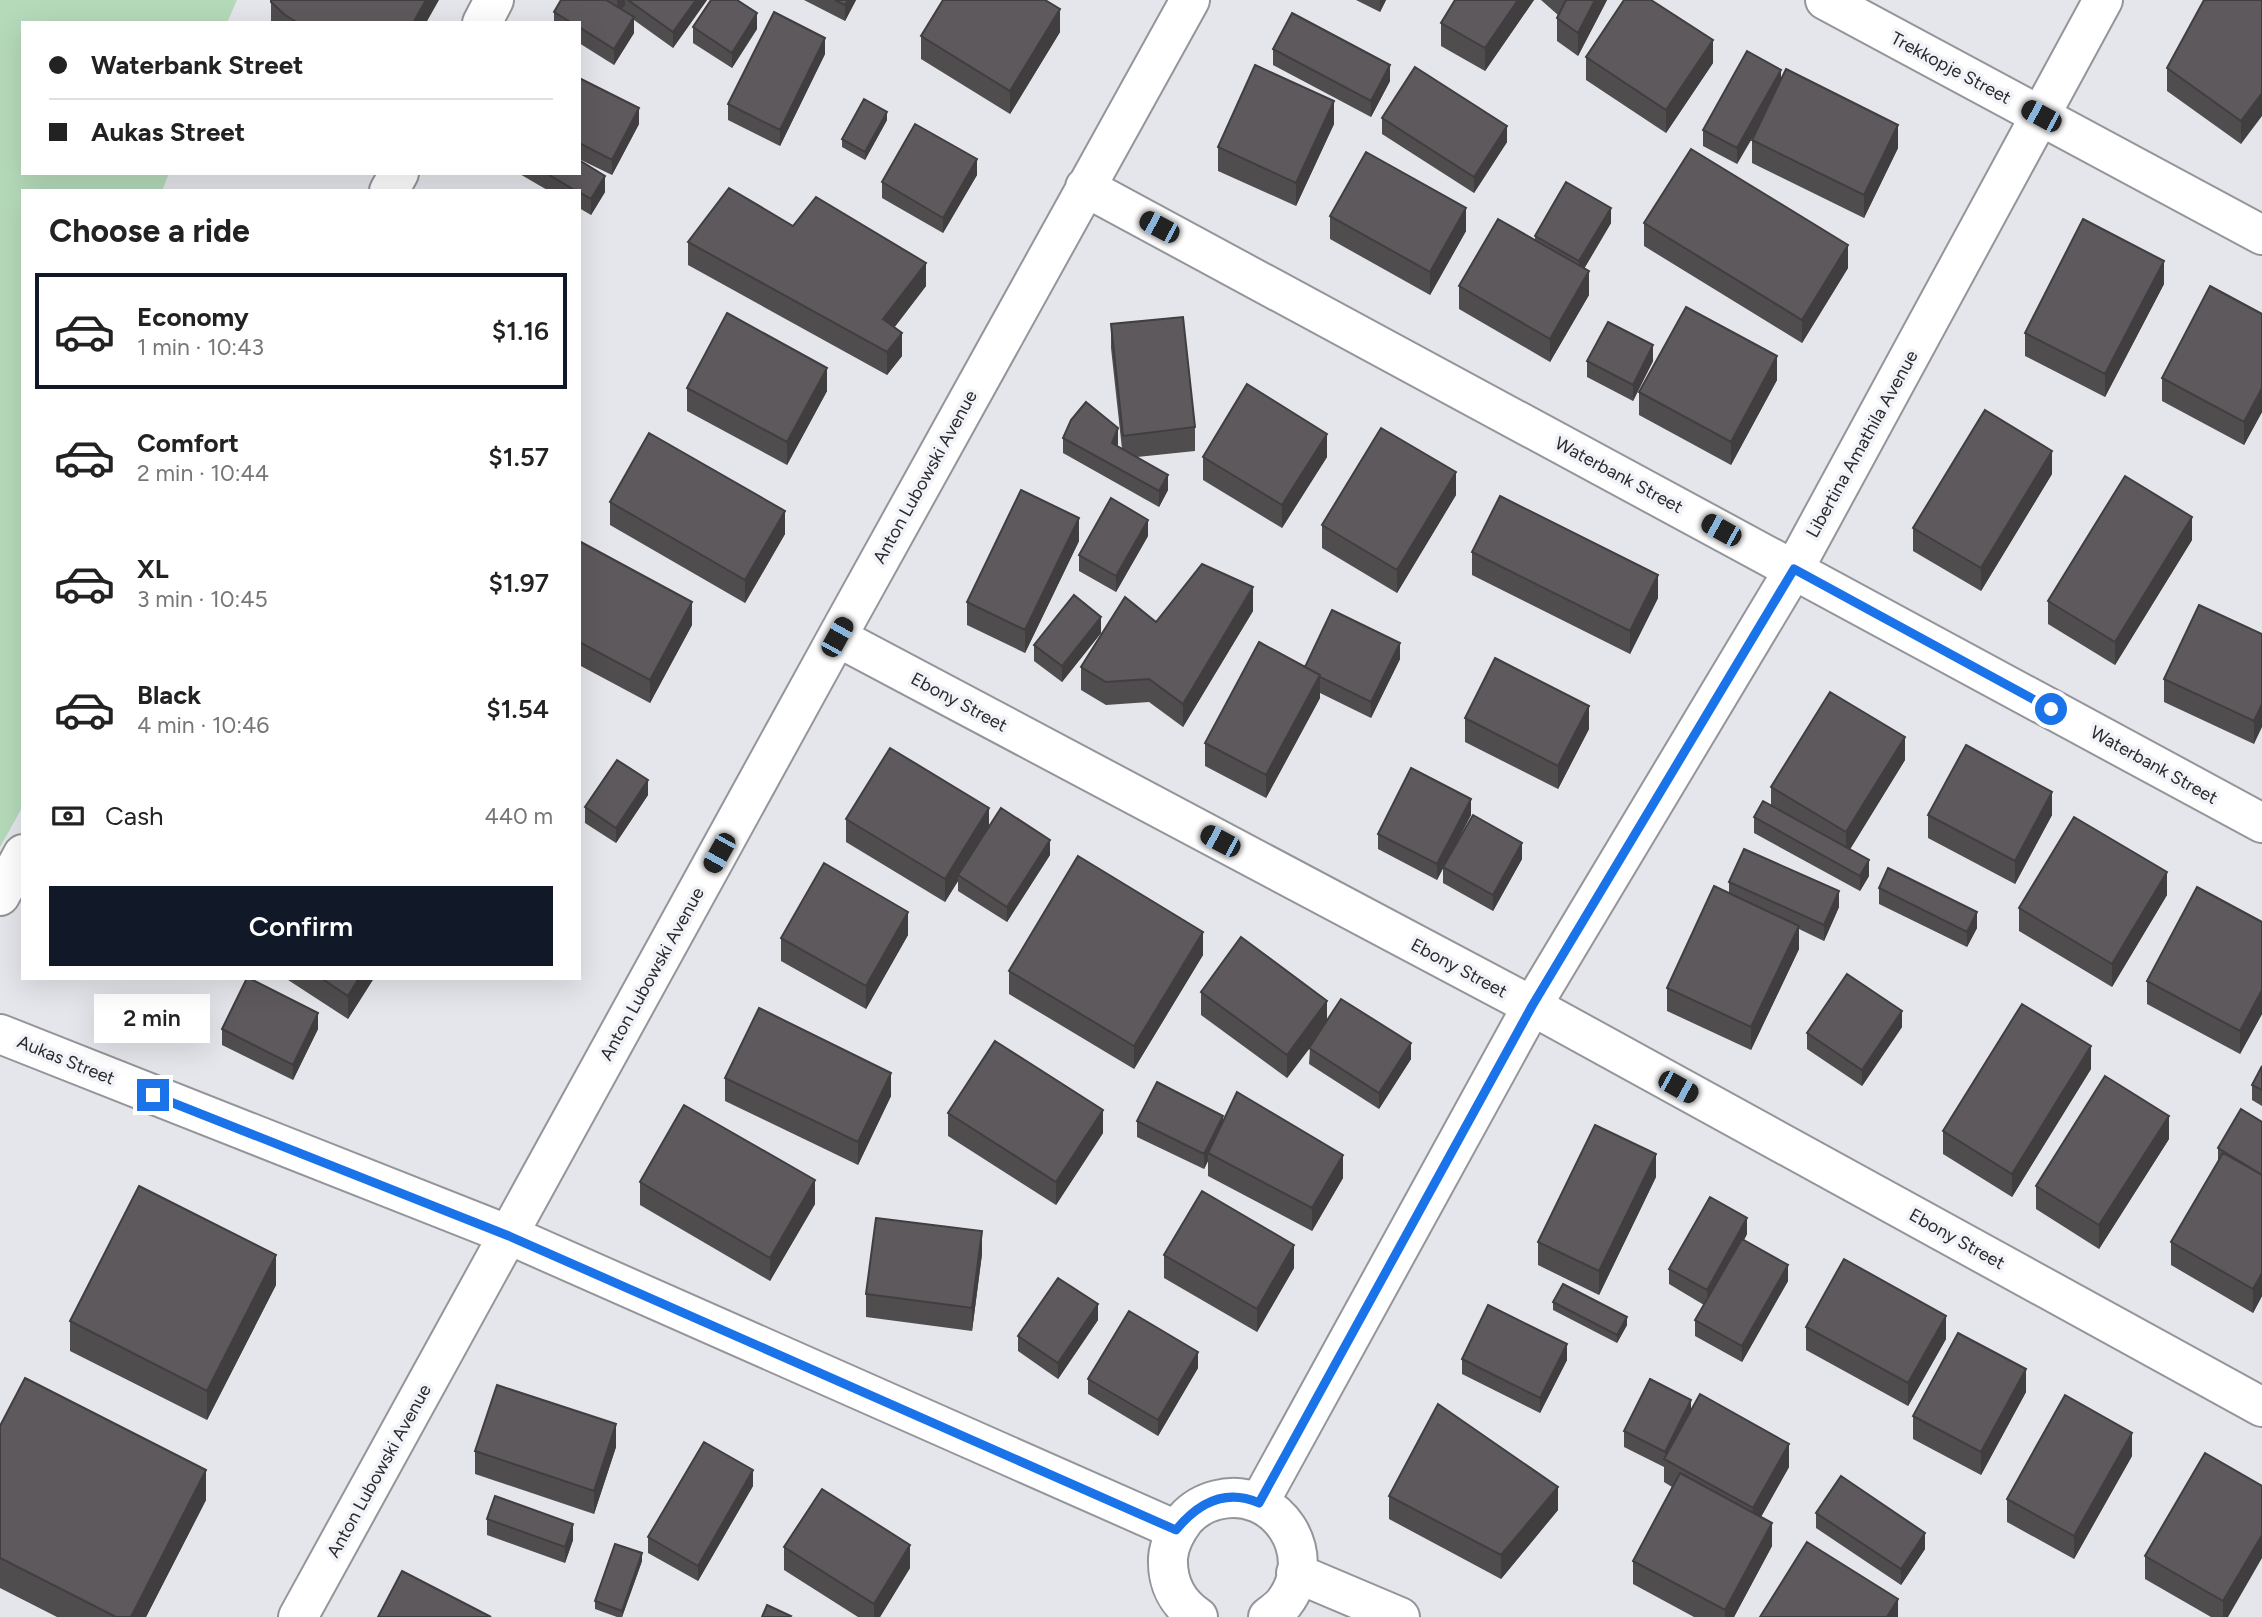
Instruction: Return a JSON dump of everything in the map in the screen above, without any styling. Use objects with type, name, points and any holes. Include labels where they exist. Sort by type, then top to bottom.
[{"type":"street","points":[[483,21],[494,0]]},
{"type":"street","name":"Anton Lubowski Avenue","points":[[298,1617],[1190,0]]},
{"type":"street","name":"Trekkopje Street","points":[[1825,0],[2262,235]]},
{"type":"street","name":"Libertina Amathila Avenue","points":[[1259,1503],[1532,1006],[1794,569],[2103,0]]},
{"type":"street","name":"Waterbank Street","points":[[1086,187],[2262,823]]},
{"type":"street","name":"Ebony Street","points":[[837,637],[1532,1006],[2262,1407]]},
{"type":"street","points":[[0,896],[21,858]]},
{"type":"street","name":"Aukas Street","points":[[0,1034],[509,1236],[1176,1530]]},
{"type":"street","points":[[1198,1617],[1186,1609],[1174,1591],[1168,1571],[1169,1550],[1176,1530],[1190,1513],[1208,1502],[1228,1497],[1250,1499],[1269,1508],[1284,1522],[1294,1541],[1298,1562],[1294,1584],[1283,1603],[1268,1617]]},
{"type":"street","points":[[1296,1573],[1400,1617]]},
{"type":"green space","points":[[0,0],[237,0],[228,21],[21,21],[21,175],[168,175],[163,189],[21,189],[21,810],[0,847]]},
{"type":"building","points":[[426,0],[414,21],[295,21],[271,2]]},
{"type":"building","points":[[561,0],[606,0],[634,17],[614,49],[581,28],[581,21],[569,21],[554,12]]},
{"type":"building","points":[[628,0],[696,0],[673,32]]},
{"type":"building","points":[[711,0],[737,0],[757,13],[732,53],[693,27]]},
{"type":"building","points":[[835,0],[848,0],[845,5]]},
{"type":"building","points":[[943,0],[1045,0],[1060,9],[1010,91],[921,36]]},
{"type":"building","points":[[1455,0],[1518,0],[1485,48],[1441,23]]},
{"type":"building","points":[[1566,0],[1595,0],[1578,33],[1557,18]]},
{"type":"building","points":[[1624,0],[1651,0],[1713,40],[1666,110],[1586,57]]},
{"type":"building","points":[[2204,0],[2262,0],[2262,93],[2241,121],[2167,68]]},
{"type":"building","points":[[774,12],[825,38],[780,130],[728,104]]},
{"type":"building","points":[[1292,13],[1390,65],[1371,101],[1273,49]]},
{"type":"building","points":[[1747,51],[1781,70],[1737,148],[1703,130]]},
{"type":"building","points":[[1255,65],[1334,101],[1296,183],[1218,147]]},
{"type":"building","points":[[1415,67],[1507,126],[1474,177],[1382,118]]},
{"type":"building","points":[[1786,69],[1898,125],[1864,195],[1752,140]]},
{"type":"building","points":[[581,79],[639,108],[612,160],[581,144]]},
{"type":"building","points":[[864,99],[887,112],[865,152],[842,139]]},
{"type":"building","points":[[915,124],[977,159],[943,218],[882,182]]},
{"type":"building","points":[[1691,149],[1848,245],[1802,320],[1644,223]]},
{"type":"building","points":[[1366,152],[1466,208],[1430,272],[1330,216]]},
{"type":"building","points":[[581,161],[605,176],[591,199],[581,193],[581,189],[573,189],[549,175],[581,175]]},
{"type":"building","points":[[1566,182],[1611,208],[1579,261],[1535,236]]},
{"type":"building","points":[[729,188],[793,226],[816,197],[926,263],[883,319],[902,333],[887,352],[688,242]]},
{"type":"building","points":[[1498,219],[1589,271],[1550,339],[1459,286]]},
{"type":"building","points":[[2083,219],[2164,261],[2105,374],[2025,333]]},
{"type":"building","points":[[2210,286],[2262,314],[2262,388],[2244,422],[2162,378]]},
{"type":"building","points":[[1686,307],[1777,356],[1731,442],[1639,392]]},
{"type":"building","points":[[727,313],[827,368],[787,442],[687,388]]},
{"type":"building","points":[[1183,317],[1195,427],[1123,436],[1111,324]]},
{"type":"building","points":[[1608,322],[1653,345],[1633,385],[1587,361]]},
{"type":"building","points":[[1247,384],[1327,434],[1282,505],[1203,457]]},
{"type":"building","points":[[1086,402],[1118,428],[1112,443],[1168,475],[1159,491],[1063,438],[1071,420]]},
{"type":"building","points":[[1985,410],[2052,451],[1981,568],[1913,528]]},
{"type":"building","points":[[1381,428],[1456,472],[1397,570],[1322,525]]},
{"type":"building","points":[[649,433],[785,511],[745,580],[610,502]]},
{"type":"building","points":[[2125,476],[2192,517],[2115,642],[2048,601]]},
{"type":"building","points":[[1021,490],[1079,518],[1025,630],[967,602]]},
{"type":"building","points":[[1500,496],[1658,575],[1630,631],[1472,552]]},
{"type":"building","points":[[1111,498],[1148,520],[1116,576],[1079,555]]},
{"type":"building","points":[[581,542],[692,602],[650,680],[581,643]]},
{"type":"building","points":[[1202,564],[1253,587],[1183,704],[1149,679],[1106,682],[1081,667],[1125,597],[1156,622]]},
{"type":"building","points":[[1074,595],[1101,617],[1062,666],[1034,645]]},
{"type":"building","points":[[2199,605],[2262,634],[2262,704],[2254,721],[2164,679]]},
{"type":"building","points":[[1332,610],[1400,643],[1371,702],[1305,667]]},
{"type":"building","points":[[1259,642],[1320,675],[1266,775],[1205,743]]},
{"type":"building","points":[[1495,658],[1589,706],[1558,766],[1465,718]]},
{"type":"building","points":[[1830,692],[1905,737],[1846,832],[1771,787]]},
{"type":"building","points":[[1966,745],[2052,792],[2015,861],[1928,815]]},
{"type":"building","points":[[890,748],[989,808],[945,879],[846,819]]},
{"type":"building","points":[[617,760],[648,780],[616,828],[585,807]]},
{"type":"building","points":[[1411,768],[1471,799],[1437,864],[1378,834]]},
{"type":"building","points":[[1763,801],[1869,860],[1860,876],[1754,817]]},
{"type":"building","points":[[1001,808],[1050,840],[1007,907],[958,875]]},
{"type":"building","points":[[1473,815],[1522,843],[1493,895],[1443,867]]},
{"type":"building","points":[[2074,817],[2167,872],[2112,964],[2019,908]]},
{"type":"building","points":[[1744,849],[1839,891],[1824,925],[1729,882]]},
{"type":"building","points":[[1078,856],[1203,932],[1134,1046],[1009,971]]},
{"type":"building","points":[[824,863],[908,912],[866,986],[781,938]]},
{"type":"building","points":[[1888,868],[1977,912],[1967,932],[1879,888]]},
{"type":"building","points":[[1714,886],[1799,926],[1751,1027],[1667,988]]},
{"type":"building","points":[[2197,887],[2262,922],[2262,990],[2240,1031],[2147,981]]},
{"type":"building","points":[[1241,937],[1327,1001],[1287,1055],[1201,992]]},
{"type":"building","points":[[1847,974],[1902,1011],[1862,1070],[1807,1033]]},
{"type":"building","points":[[246,980],[253,980],[318,1013],[293,1065],[222,1029]]},
{"type":"building","points":[[324,980],[358,980],[348,996]]},
{"type":"building","points":[[1341,999],[1411,1043],[1379,1093],[1309,1048]]},
{"type":"building","points":[[2022,1004],[2091,1046],[2012,1174],[1943,1131]]},
{"type":"building","points":[[759,1008],[891,1073],[858,1142],[725,1078]]},
{"type":"building","points":[[995,1041],[1103,1110],[1056,1182],[948,1113]]},
{"type":"building","points":[[2262,1066],[2262,1090],[2252,1085]]},
{"type":"building","points":[[2105,1076],[2169,1116],[2099,1225],[2036,1186]]},
{"type":"building","points":[[1157,1082],[1223,1116],[1204,1154],[1137,1121]]},
{"type":"building","points":[[1237,1092],[1343,1155],[1312,1208],[1208,1153]]},
{"type":"building","points":[[684,1105],[815,1180],[770,1258],[640,1182]]},
{"type":"building","points":[[2241,1109],[2262,1122],[2262,1175],[2218,1148]]},
{"type":"building","points":[[1595,1125],[1656,1154],[1599,1271],[1538,1242]]},
{"type":"building","points":[[2223,1153],[2262,1175],[2262,1273],[2253,1289],[2171,1242]]},
{"type":"building","points":[[139,1186],[276,1255],[207,1391],[70,1321]]},
{"type":"building","points":[[1202,1191],[1294,1245],[1257,1309],[1164,1255]]},
{"type":"building","points":[[1710,1197],[1747,1218],[1707,1290],[1669,1269]]},
{"type":"building","points":[[876,1218],[982,1231],[972,1308],[866,1294]]},
{"type":"building","points":[[1742,1239],[1788,1265],[1742,1346],[1695,1320]]},
{"type":"building","points":[[1844,1259],[1946,1316],[1908,1383],[1806,1327]]},
{"type":"building","points":[[1058,1278],[1098,1304],[1058,1363],[1018,1336]]},
{"type":"building","points":[[1563,1284],[1627,1317],[1617,1335],[1553,1302]]},
{"type":"building","points":[[1488,1305],[1567,1344],[1540,1398],[1462,1359]]},
{"type":"building","points":[[1129,1311],[1198,1352],[1158,1420],[1088,1379]]},
{"type":"building","points":[[1958,1333],[2026,1369],[1981,1452],[1913,1416]]},
{"type":"building","points":[[25,1378],[206,1470],[131,1617],[116,1617],[0,1558],[0,1426]]},
{"type":"building","points":[[1650,1379],[1691,1400],[1665,1452],[1624,1431]]},
{"type":"building","points":[[497,1385],[616,1424],[594,1491],[475,1451]]},
{"type":"building","points":[[1700,1394],[1789,1444],[1753,1508],[1664,1459]]},
{"type":"building","points":[[2065,1395],[2132,1433],[2074,1536],[2007,1499]]},
{"type":"building","points":[[1438,1404],[1558,1487],[1501,1555],[1389,1496]]},
{"type":"building","points":[[704,1442],[753,1470],[698,1566],[648,1537]]},
{"type":"building","points":[[2205,1453],[2262,1486],[2262,1535],[2223,1601],[2145,1556]]},
{"type":"building","points":[[1680,1473],[1772,1523],[1725,1610],[1633,1561]]},
{"type":"building","points":[[1841,1476],[1925,1533],[1901,1569],[1816,1513]]},
{"type":"building","points":[[822,1489],[910,1545],[874,1604],[784,1547]]},
{"type":"building","points":[[495,1496],[573,1524],[565,1547],[487,1519]]},
{"type":"building","points":[[1807,1542],[1898,1599],[1887,1617],[1760,1617]]},
{"type":"building","points":[[615,1544],[642,1553],[622,1611],[595,1601]]},
{"type":"building","points":[[402,1571],[491,1617],[378,1617]]},
{"type":"building","points":[[767,1605],[791,1616],[762,1617]]},
{"type":"route","points":[[153,1095],[509,1236],[1176,1530],[1190,1513],[1208,1502],[1228,1497],[1250,1499],[1259,1503],[1532,1006],[1794,569],[2051,709]]}]
